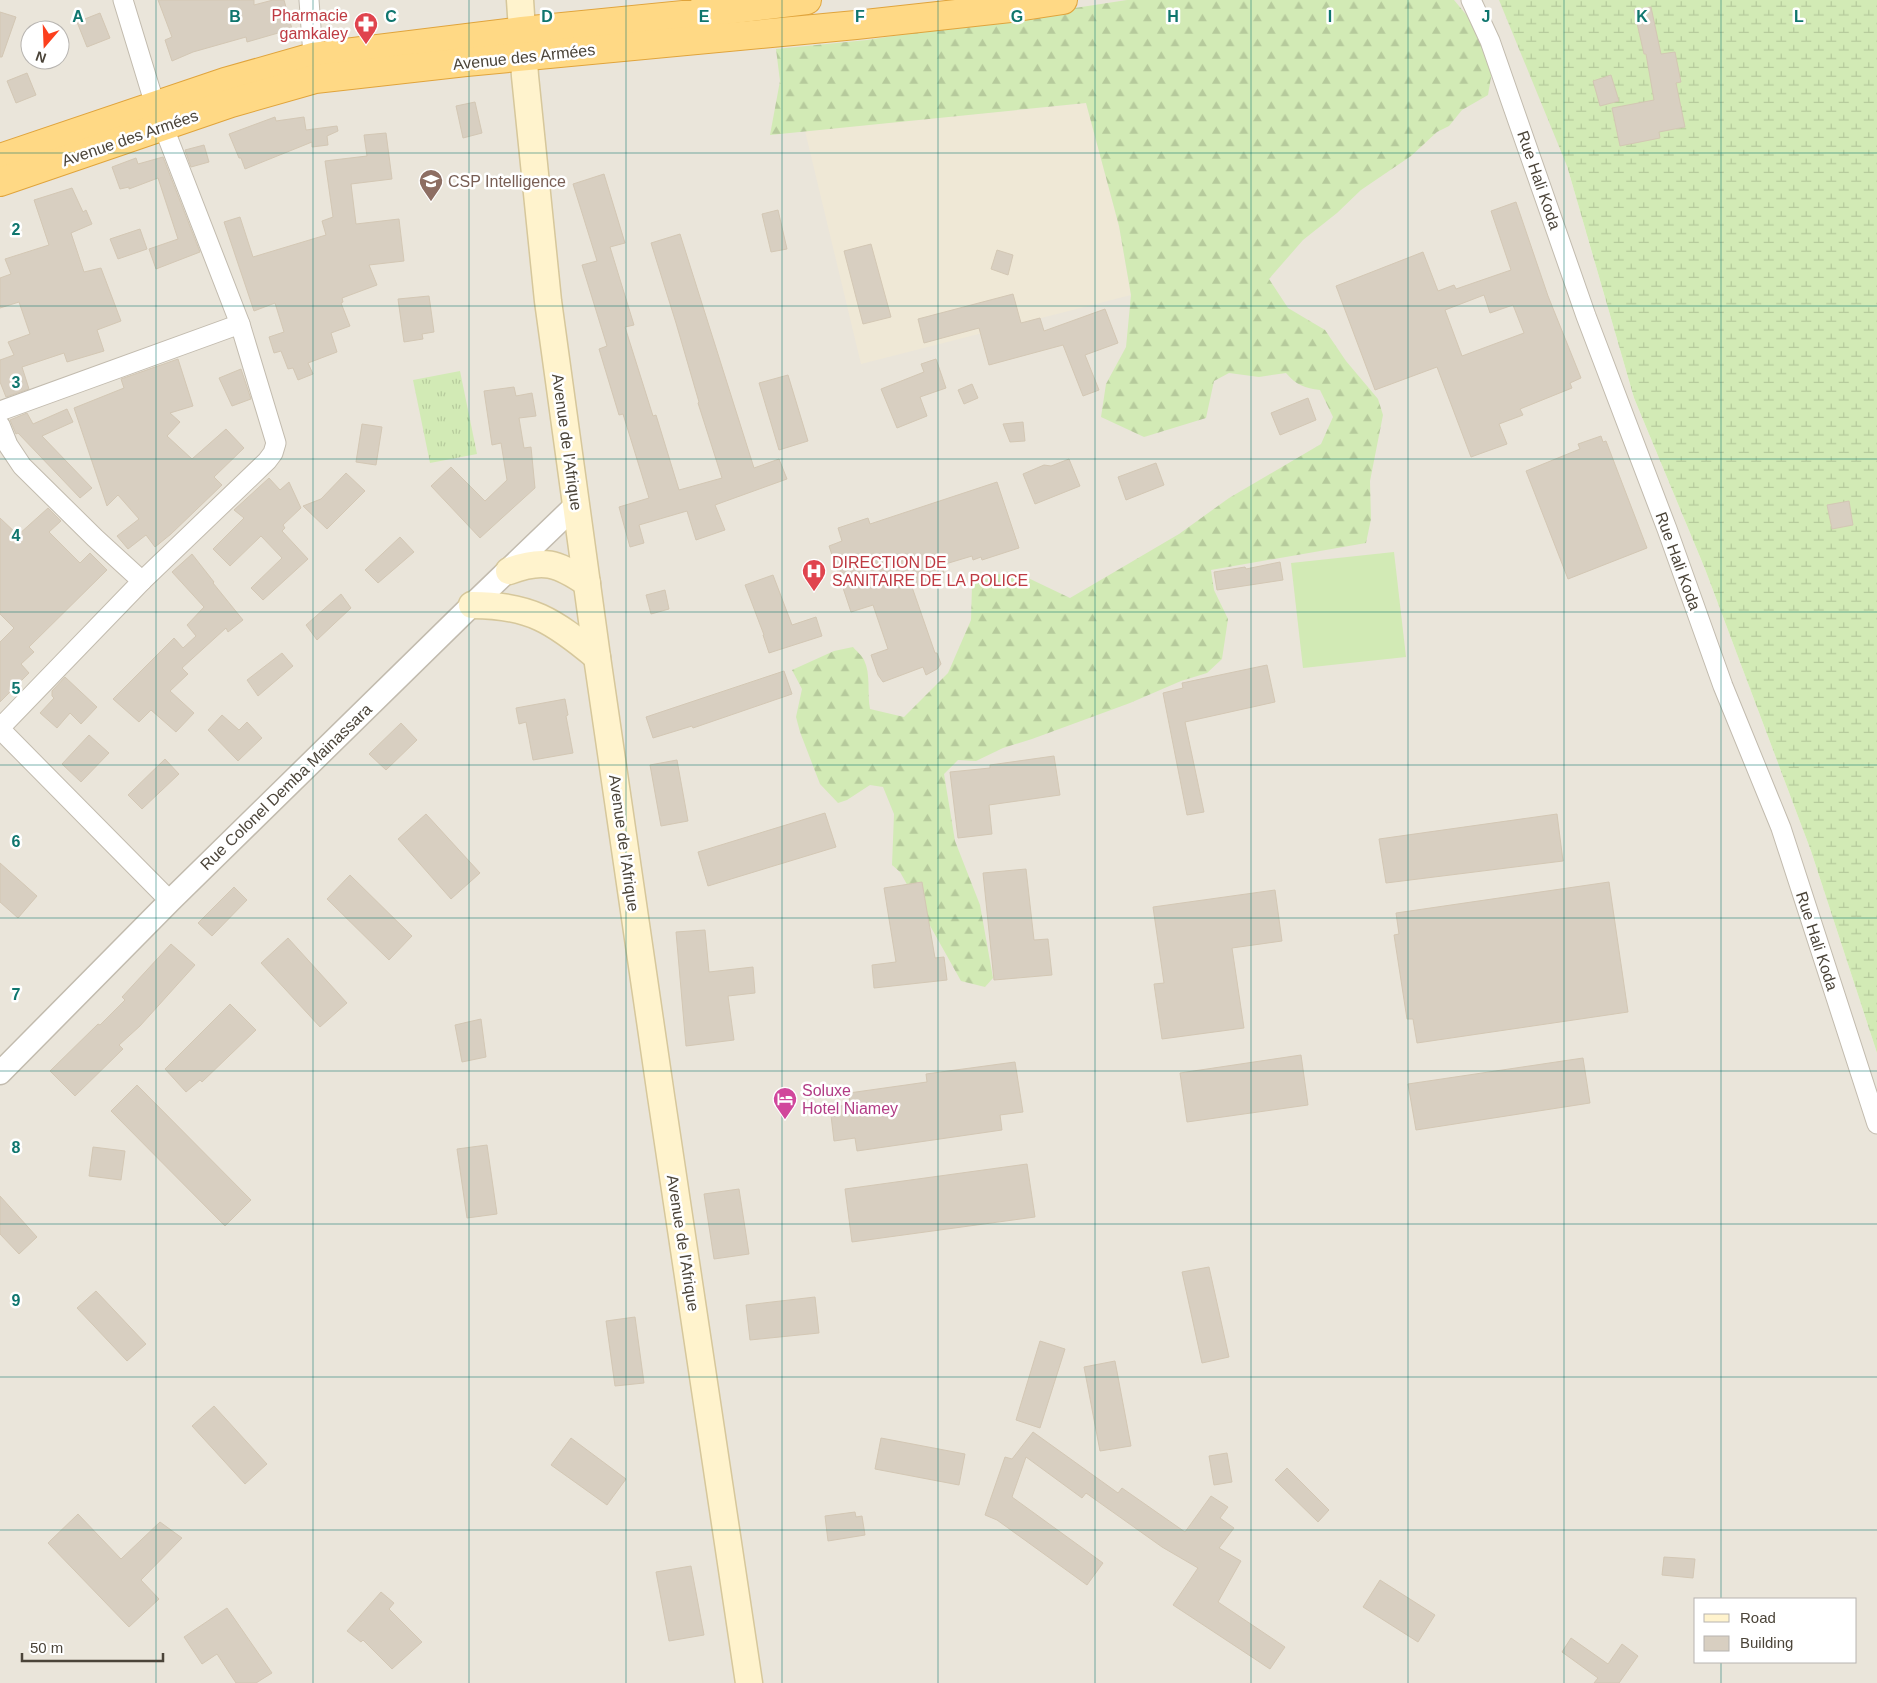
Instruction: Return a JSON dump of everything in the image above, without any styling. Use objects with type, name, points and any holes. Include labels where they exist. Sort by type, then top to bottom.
[{"type":"highway","name":"Avenue des Armées","points":[[523,44],[693,14],[807,0]]},
{"type":"highway","name":"Avenue des Armées","points":[[0,158],[159,115],[231,103],[314,68],[523,44],[856,25],[1010,8],[1063,0]]},
{"type":"highway","name":"Avenue des Armées","points":[[0,182],[159,115]]},
{"type":"main road","name":"Avenue de l'Afrique","points":[[520,0],[548,301],[597,657],[749,1683]]},
{"type":"main road","points":[[509,571],[534,564],[558,565],[587,583]]},
{"type":"main road","points":[[472,605],[510,607],[544,618],[569,634],[597,657]]},
{"type":"street","points":[[123,0],[159,115],[240,324],[276,443],[267,461],[142,581],[0,729],[170,901]]},
{"type":"street","points":[[309,0],[314,68]]},
{"type":"street","name":"Rue Hali Koda","points":[[1471,0],[1490,41],[1586,316],[1667,529],[1723,686],[1781,828],[1877,1124]]},
{"type":"street","points":[[0,411],[240,324]]},
{"type":"street","points":[[0,425],[8,445],[22,466],[142,581]]},
{"type":"street","name":"Rue Colonel Demba Mainassara","points":[[0,1073],[170,901],[576,505]]},
{"type":"shaded area","points":[[0,0],[1713,0],[1567,166],[1634,398],[1705,569],[1811,851],[1877,1053],[1877,1683],[0,1683]]},
{"type":"shaded area","points":[[1086,103],[1119,226],[1131,295],[861,364],[805,131]]},
{"type":"green space","points":[[1127,0],[1454,0],[1474,24],[1493,65],[1488,95],[1462,110],[1449,126],[1437,132],[1411,156],[1361,190],[1337,213],[1303,240],[1269,279],[1288,308],[1325,330],[1346,361],[1378,399],[1383,415],[1370,481],[1371,519],[1366,543],[1211,570],[1214,590],[1228,619],[1222,659],[1207,673],[1181,681],[1130,703],[1003,748],[976,761],[958,760],[944,774],[955,841],[980,905],[993,978],[985,987],[961,981],[900,872],[892,865],[894,814],[883,787],[870,785],[847,800],[838,803],[820,784],[796,717],[802,689],[792,670],[834,651],[853,647],[862,656],[866,665],[870,709],[904,717],[948,673],[971,620],[972,585],[998,574],[1024,576],[1070,598],[1179,534],[1229,498],[1321,444],[1333,417],[1320,390],[1301,385],[1286,373],[1259,377],[1229,373],[1214,381],[1206,418],[1144,437],[1101,417],[1106,384],[1126,347],[1131,295],[1119,226],[1086,103],[770,135],[780,81],[776,49],[867,40]]},
{"type":"green space","points":[[1499,0],[1877,0],[1877,1053],[1811,851],[1705,569],[1634,398],[1567,166]]},
{"type":"green space","points":[[460,371],[477,454],[430,463],[413,380]]},
{"type":"green space","points":[[1394,552],[1406,657],[1303,668],[1291,563]]},
{"type":"building","points":[[158,0],[254,0],[254,5],[273,0],[284,0],[292,29],[247,42],[246,37],[193,52],[172,61],[165,40],[172,37]]},
{"type":"building","points":[[1651,7],[1661,54],[1675,52],[1681,82],[1676,83],[1685,127],[1659,132],[1660,138],[1620,146],[1612,108],[1654,100],[1646,54],[1644,54],[1634,10]]},
{"type":"building","points":[[0,12],[16,17],[2,57],[0,57]]},
{"type":"building","points":[[100,13],[110,38],[87,47],[77,22]]},
{"type":"building","points":[[27,73],[36,95],[16,103],[7,81]]},
{"type":"building","points":[[1611,75],[1619,101],[1600,106],[1593,81]]},
{"type":"building","points":[[475,102],[482,133],[463,138],[456,106]]},
{"type":"building","points":[[275,117],[276,121],[304,117],[306,130],[337,126],[338,131],[327,136],[328,145],[312,147],[312,142],[245,169],[229,134]]},
{"type":"building","points":[[386,133],[392,179],[351,184],[356,224],[399,219],[404,261],[369,265],[377,285],[342,298],[343,302],[341,303],[350,326],[331,333],[337,352],[308,363],[313,374],[298,380],[293,368],[288,369],[281,351],[274,353],[269,337],[284,332],[275,303],[254,311],[224,222],[240,217],[253,257],[326,235],[322,221],[333,217],[325,161],[367,156],[364,135]]},
{"type":"building","points":[[204,145],[209,162],[191,167],[185,150]]},
{"type":"building","points":[[163,157],[200,252],[156,269],[149,249],[178,239],[158,178],[129,189],[129,187],[120,189],[112,167],[136,158],[138,164]]},
{"type":"building","points":[[604,174],[625,243],[610,247],[634,325],[625,327],[653,416],[656,415],[679,490],[722,478],[651,243],[680,234],[754,468],[779,459],[787,479],[715,505],[725,530],[696,540],[687,511],[639,525],[644,543],[630,547],[619,507],[649,498],[623,414],[619,415],[599,349],[607,346],[582,265],[597,261],[573,184]]},
{"type":"building","points":[[72,188],[83,212],[86,210],[92,224],[71,233],[84,272],[101,268],[121,321],[97,330],[104,351],[67,362],[64,353],[22,367],[29,389],[6,397],[0,382],[0,360],[14,355],[8,342],[30,334],[19,302],[0,308],[0,278],[11,274],[5,259],[49,245],[34,200]]},
{"type":"building","points":[[1516,202],[1548,296],[1581,378],[1570,383],[1572,388],[1520,409],[1523,415],[1499,424],[1507,444],[1471,457],[1437,367],[1375,390],[1336,286],[1423,252],[1438,291],[1454,285],[1456,289],[1511,270],[1491,211]],"holes":[[[1484,295],[1490,313],[1513,305],[1524,333],[1462,356],[1445,310]]]},
{"type":"building","points":[[778,210],[787,249],[771,252],[762,214]]},
{"type":"building","points":[[140,229],[147,249],[118,259],[110,239]]},
{"type":"building","points":[[871,244],[891,317],[863,324],[844,251]]},
{"type":"building","points":[[997,250],[1013,255],[1008,275],[991,269]]},
{"type":"building","points":[[1013,294],[1021,323],[1040,318],[1044,331],[1105,309],[1118,343],[1085,355],[1099,390],[1083,396],[1063,345],[989,365],[979,328],[924,343],[918,319]]},
{"type":"building","points":[[429,296],[434,332],[422,334],[423,339],[404,342],[398,299]]},
{"type":"building","points":[[178,359],[193,406],[170,413],[180,422],[167,436],[192,459],[226,429],[244,448],[214,477],[222,485],[171,534],[155,547],[146,535],[128,549],[117,536],[139,519],[118,495],[107,506],[74,408],[124,388],[121,379]]},
{"type":"building","points":[[936,359],[946,388],[920,397],[927,416],[897,428],[881,389],[924,372],[921,364]]},
{"type":"building","points":[[241,369],[251,399],[232,406],[219,378]]},
{"type":"building","points":[[788,375],[808,441],[779,450],[759,383]]},
{"type":"building","points":[[972,384],[978,398],[964,404],[958,390]]},
{"type":"building","points":[[514,387],[516,396],[532,393],[536,416],[519,418],[524,448],[531,447],[535,488],[480,538],[431,486],[451,467],[485,501],[507,480],[501,443],[492,445],[484,391]]},
{"type":"building","points":[[1308,398],[1316,420],[1280,435],[1271,413]]},
{"type":"building","points":[[67,409],[73,422],[42,436],[92,488],[80,498],[18,433],[16,434],[10,420],[27,413],[33,424]]},
{"type":"building","points":[[1023,422],[1025,441],[1010,442],[1003,424]]},
{"type":"building","points":[[362,424],[382,427],[376,465],[356,462]]},
{"type":"building","points":[[1601,436],[1603,442],[1606,441],[1647,548],[1568,579],[1526,471],[1580,449],[1578,444]]},
{"type":"building","points":[[1069,459],[1080,486],[1035,504],[1023,474],[1044,465],[1051,466]]},
{"type":"building","points":[[1156,463],[1164,485],[1126,500],[1118,477]]},
{"type":"building","points":[[346,473],[365,491],[327,529],[303,506],[321,499]]},
{"type":"building","points":[[269,478],[280,490],[289,482],[301,508],[283,525],[285,528],[282,531],[308,559],[263,600],[251,588],[282,558],[261,536],[230,566],[213,549],[244,518],[234,510]]},
{"type":"building","points":[[997,482],[1019,548],[982,560],[981,557],[973,560],[972,556],[942,565],[944,573],[936,576],[937,579],[912,587],[935,653],[937,653],[941,664],[937,669],[926,675],[923,667],[883,682],[878,675],[871,655],[888,649],[873,605],[851,612],[829,546],[842,541],[838,528],[868,518],[870,524]]},
{"type":"building","points":[[1849,501],[1853,525],[1832,529],[1827,505]]},
{"type":"building","points":[[48,508],[61,521],[49,532],[80,563],[90,553],[107,570],[29,647],[34,652],[21,664],[29,673],[0,702],[0,642],[14,628],[0,614],[0,518],[18,535]]},
{"type":"building","points":[[400,537],[414,552],[378,583],[365,570]]},
{"type":"building","points":[[192,554],[243,620],[228,632],[226,628],[182,668],[188,674],[170,691],[194,713],[176,732],[151,710],[139,722],[113,699],[174,638],[183,648],[196,636],[187,625],[204,607],[172,572]]},
{"type":"building","points":[[1280,562],[1283,580],[1217,590],[1214,572],[1245,567],[1246,569]]},
{"type":"building","points":[[773,575],[792,625],[816,617],[822,636],[769,653],[745,585]]},
{"type":"building","points":[[665,590],[669,609],[651,614],[646,595]]},
{"type":"building","points":[[341,594],[351,608],[317,640],[306,625]]},
{"type":"building","points":[[282,653],[293,666],[258,696],[247,680]]},
{"type":"building","points":[[1267,665],[1275,702],[1185,722],[1204,812],[1187,815],[1163,693],[1183,688],[1182,683]]},
{"type":"building","points":[[784,671],[792,694],[693,728],[692,726],[653,738],[646,717]]},
{"type":"building","points":[[65,677],[97,707],[81,724],[70,713],[57,728],[40,713],[54,698],[52,691]]},
{"type":"building","points":[[565,699],[568,715],[566,716],[573,753],[533,760],[526,722],[519,724],[516,708]]},
{"type":"building","points":[[222,715],[239,730],[247,722],[262,738],[238,761],[208,730]]},
{"type":"building","points":[[401,723],[417,740],[386,770],[369,754]]},
{"type":"building","points":[[89,735],[109,753],[81,782],[62,764]]},
{"type":"building","points":[[1054,756],[1060,795],[989,805],[992,834],[958,838],[950,772],[990,768],[990,765]]},
{"type":"building","points":[[165,759],[179,774],[142,809],[128,795]]},
{"type":"building","points":[[677,760],[688,821],[661,826],[650,765]]},
{"type":"building","points":[[825,813],[836,847],[708,886],[698,852]]},
{"type":"building","points":[[426,814],[480,873],[451,899],[398,839]]},
{"type":"building","points":[[1557,814],[1563,861],[1386,883],[1379,839]]},
{"type":"building","points":[[0,863],[37,896],[18,918],[0,902]]},
{"type":"building","points":[[1026,869],[1034,940],[1048,939],[1052,975],[994,980],[983,873]]},
{"type":"building","points":[[350,875],[412,936],[389,960],[327,899]]},
{"type":"building","points":[[922,882],[935,958],[944,957],[947,980],[874,988],[872,965],[896,962],[884,888]]},
{"type":"building","points":[[1609,882],[1628,1012],[1417,1043],[1413,1019],[1407,1019],[1394,935],[1399,934],[1396,913]]},
{"type":"building","points":[[234,887],[247,900],[212,936],[198,923]]},
{"type":"building","points":[[1275,890],[1282,941],[1232,948],[1244,1028],[1162,1039],[1154,984],[1164,983],[1153,907]]},
{"type":"building","points":[[705,930],[709,972],[753,967],[755,993],[728,996],[734,1040],[686,1046],[676,932]]},
{"type":"building","points":[[288,938],[347,1003],[320,1027],[261,963]]},
{"type":"building","points":[[171,944],[195,965],[140,1026],[119,1045],[123,1049],[75,1096],[50,1071],[125,1000],[122,997]]},
{"type":"building","points":[[230,1004],[256,1030],[202,1082],[200,1080],[186,1092],[165,1069]]},
{"type":"building","points":[[481,1019],[486,1057],[462,1062],[455,1025]]},
{"type":"building","points":[[1301,1055],[1308,1105],[1187,1122],[1180,1073]]},
{"type":"building","points":[[1583,1058],[1590,1103],[1416,1130],[1408,1084]]},
{"type":"building","points":[[1015,1062],[1023,1112],[1000,1115],[1002,1130],[857,1151],[855,1138],[834,1141],[830,1107],[850,1105],[849,1093],[927,1082],[926,1074]]},
{"type":"building","points":[[137,1085],[251,1200],[225,1226],[111,1111]]},
{"type":"building","points":[[487,1145],[497,1214],[467,1218],[457,1149]]},
{"type":"building","points":[[93,1147],[125,1151],[121,1180],[89,1176]]},
{"type":"building","points":[[1027,1164],[1035,1217],[852,1242],[845,1189]]},
{"type":"building","points":[[739,1189],[749,1254],[714,1259],[704,1194]]},
{"type":"building","points":[[0,1196],[37,1237],[19,1254],[0,1234]]},
{"type":"building","points":[[1209,1267],[1229,1357],[1202,1363],[1182,1272]]},
{"type":"building","points":[[96,1291],[146,1344],[127,1361],[77,1308]]},
{"type":"building","points":[[815,1297],[819,1333],[750,1340],[746,1305]]},
{"type":"building","points":[[635,1317],[644,1383],[615,1386],[606,1321]]},
{"type":"building","points":[[1040,1341],[1065,1349],[1040,1428],[1016,1420]]},
{"type":"building","points":[[1115,1361],[1131,1446],[1100,1451],[1084,1367]]},
{"type":"building","points":[[214,1406],[267,1464],[245,1484],[192,1426]]},
{"type":"building","points":[[1033,1432],[1118,1493],[1122,1488],[1185,1532],[1211,1496],[1228,1507],[1220,1518],[1234,1528],[1219,1548],[1241,1561],[1218,1602],[1285,1647],[1270,1669],[1173,1605],[1198,1568],[1162,1547],[1086,1493],[1082,1498],[1026,1457],[1012,1497],[1103,1563],[1087,1585],[997,1520],[985,1515],[1005,1457],[1012,1459]]},
{"type":"building","points":[[571,1438],[626,1479],[607,1505],[551,1465]]},
{"type":"building","points":[[881,1438],[965,1454],[959,1485],[875,1469]]},
{"type":"building","points":[[1227,1453],[1232,1482],[1214,1485],[1209,1456]]},
{"type":"building","points":[[1287,1468],[1329,1510],[1318,1522],[1275,1480]]},
{"type":"building","points":[[855,1512],[856,1517],[862,1516],[865,1535],[828,1541],[825,1516]]},
{"type":"building","points":[[78,1514],[121,1559],[160,1522],[182,1538],[141,1580],[159,1599],[129,1627],[48,1543]]},
{"type":"building","points":[[1664,1557],[1695,1559],[1693,1578],[1662,1575]]},
{"type":"building","points":[[691,1566],[704,1635],[669,1641],[656,1572]]},
{"type":"building","points":[[1380,1580],[1435,1615],[1418,1642],[1363,1607]]},
{"type":"building","points":[[381,1592],[394,1603],[389,1609],[422,1642],[392,1669],[363,1640],[361,1642],[347,1631]]},
{"type":"building","points":[[227,1608],[272,1673],[256,1683],[236,1683],[217,1654],[202,1664],[184,1637]]},
{"type":"building","points":[[1571,1638],[1608,1664],[1622,1644],[1638,1656],[1619,1683],[1594,1683],[1598,1678],[1562,1652]]},
{"type":"place","name":"Pharmacie gamkaley","points":[[366,45]]},
{"type":"place","name":"CSP Intelligence","points":[[431,202]]},
{"type":"place","name":"DIRECTION DE SANITAIRE DE LA POLICE","points":[[814,592]]},
{"type":"place","name":"Soluxe Hotel Niamey","points":[[785,1120]]}]
